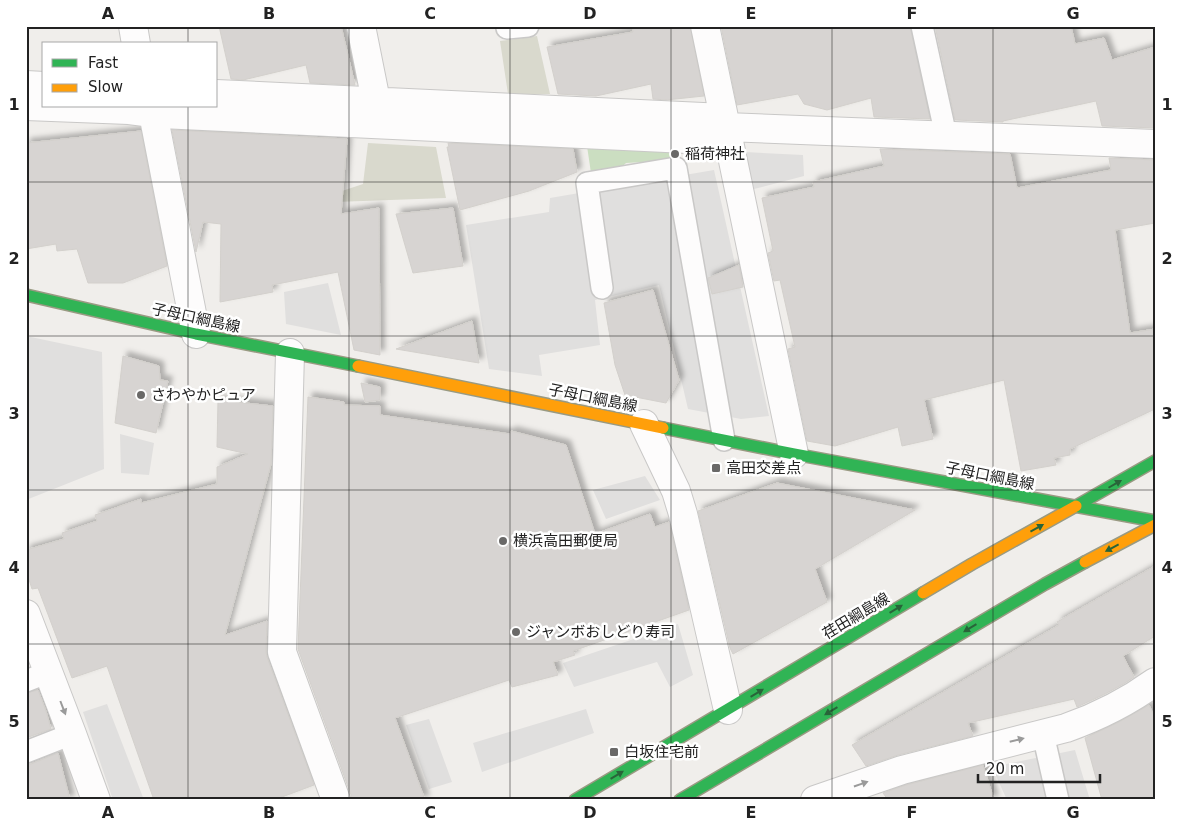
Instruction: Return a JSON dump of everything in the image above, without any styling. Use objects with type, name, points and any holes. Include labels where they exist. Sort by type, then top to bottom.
[{"type":"main road","name":"子母口綱島線","points":[[26,295],[196,334],[644,424],[1155,521]]},
{"type":"main road","name":"荏田綱島線","points":[[590,796],[728,710],[972,564],[1155,461]]},
{"type":"main road","points":[[680,800],[1045,584],[1155,525]]},
{"type":"street","points":[[133,26],[136,42]]},
{"type":"street","points":[[361,26],[376,101]]},
{"type":"street","points":[[705,26],[794,454]]},
{"type":"street","points":[[26,85],[42,86]]},
{"type":"street","points":[[218,94],[376,101],[727,128]]},
{"type":"street","points":[[26,106],[42,107]]},
{"type":"street","points":[[78,108],[727,128],[1155,144]]},
{"type":"street","points":[[152,109],[196,334]]},
{"type":"street","points":[[290,353],[282,652],[336,800]]},
{"type":"street","points":[[644,424],[676,491],[684,514],[728,710]]},
{"type":"street","points":[[26,614],[38,677],[72,734],[96,800]]},
{"type":"street","points":[[815,800],[902,770],[1087,721],[1127,701],[1155,682]]},
{"type":"lane","points":[[507,28],[528,26]]},
{"type":"lane","points":[[922,26],[946,136]]},
{"type":"lane","points":[[602,288],[587,183],[676,168],[724,440]]},
{"type":"lane","points":[[26,752],[72,734]]},
{"type":"lane","points":[[1043,734],[1058,800]]},
{"type":"shaded area","points":[[537,36],[550,94],[508,94],[500,41]]},
{"type":"shaded area","points":[[368,143],[436,147],[446,198],[335,202],[339,192],[363,184]]},
{"type":"shaded area","points":[[745,152],[803,155],[804,176],[754,189]]},
{"type":"shaded area","points":[[714,170],[769,416],[741,419],[688,409],[659,285],[595,300],[600,345],[539,355],[542,376],[489,369],[466,225],[549,212],[550,198]]},
{"type":"shaded area","points":[[328,283],[341,335],[286,324],[284,292]]},
{"type":"shaded area","points":[[26,336],[102,352],[104,469],[26,500]]},
{"type":"shaded area","points":[[120,434],[154,443],[149,475],[121,473]]},
{"type":"shaded area","points":[[645,476],[660,500],[606,519],[593,490]]},
{"type":"shaded area","points":[[678,624],[693,675],[670,687],[657,662],[574,687],[563,663]]},
{"type":"shaded area","points":[[107,704],[144,800],[113,800],[83,712]]},
{"type":"shaded area","points":[[586,709],[594,733],[482,772],[473,743]]},
{"type":"shaded area","points":[[429,719],[452,782],[429,789],[406,725]]},
{"type":"shaded area","points":[[1075,750],[1090,800],[1007,800],[992,767]]},
{"type":"green space","points":[[587,146],[678,149],[674,160],[626,163],[613,175],[591,173]]},
{"type":"building","points":[[219,26],[341,26],[355,85],[310,83],[306,65],[243,80],[231,79]]},
{"type":"building","points":[[632,26],[690,26],[704,96],[666,100],[653,99],[651,84],[596,96],[558,94],[547,47],[633,32]]},
{"type":"building","points":[[721,26],[910,26],[930,119],[874,117],[871,98],[827,110],[804,104],[798,94],[737,105]]},
{"type":"building","points":[[935,26],[1071,26],[1075,44],[1104,38],[1112,60],[1155,47],[1155,128],[1102,126],[1096,101],[1003,122],[955,120]]},
{"type":"building","points":[[172,130],[347,139],[341,214],[379,208],[380,355],[354,350],[338,272],[272,285],[273,292],[220,302],[221,224],[203,222],[196,252]]},
{"type":"building","points":[[141,131],[167,266],[123,283],[88,283],[77,249],[57,251],[56,244],[26,249],[26,143]]},
{"type":"building","points":[[448,143],[573,149],[577,172],[529,191],[460,210],[447,147],[449,147]]},
{"type":"building","points":[[880,149],[1010,154],[1017,188],[1111,170],[1109,158],[1155,160],[1155,223],[1115,230],[1130,333],[1155,329],[1155,409],[1070,449],[1070,455],[1054,458],[1056,465],[1021,471],[1004,380],[924,400],[933,439],[902,446],[898,427],[835,446],[807,441],[788,349],[795,347],[780,280],[774,281],[768,253],[773,251],[762,198],[814,187],[813,182],[884,166]]},
{"type":"building","points":[[453,208],[463,266],[413,273],[396,214]]},
{"type":"building","points":[[739,265],[743,287],[712,294],[708,278]]},
{"type":"building","points":[[653,290],[679,380],[666,403],[625,395],[615,365],[604,303]]},
{"type":"building","points":[[472,321],[479,363],[396,349]]},
{"type":"building","points":[[123,356],[159,366],[160,380],[168,381],[156,433],[115,423]]},
{"type":"building","points":[[361,383],[380,387],[380,400],[365,402]]},
{"type":"building","points":[[308,397],[344,402],[344,405],[380,406],[380,415],[510,434],[511,431],[566,445],[595,534],[650,514],[655,527],[669,522],[689,610],[573,651],[575,655],[553,662],[558,675],[512,687],[509,680],[395,718],[425,800],[351,800],[351,795],[298,649]]},
{"type":"building","points":[[218,400],[273,406],[271,464],[225,635],[267,621],[267,657],[314,785],[274,800],[154,800],[107,666],[72,678],[38,588],[32,589],[26,570],[26,550],[64,539],[62,533],[97,521],[95,515],[141,499],[141,503],[217,484],[217,467],[248,454],[217,447]]},
{"type":"building","points":[[777,483],[915,510],[815,569],[827,602],[733,654],[698,511]]},
{"type":"building","points":[[1155,566],[1155,636],[1123,656],[1134,677],[1125,683],[1077,707],[1074,699],[968,723],[973,736],[898,755],[866,766],[852,745],[1059,625],[1057,622]]},
{"type":"building","points":[[38,690],[51,729],[26,738],[26,693]]},
{"type":"building","points":[[1149,705],[1155,718],[1155,800],[1102,800],[1085,738]]},
{"type":"building","points":[[58,753],[70,800],[26,800],[26,764],[31,764]]},
{"type":"building","points":[[983,765],[994,800],[888,800],[883,793],[906,785]]},
{"type":"traffic: fast","points":[[26,295],[196,334],[358,366]]},
{"type":"traffic: fast","points":[[663,428],[1155,521]]},
{"type":"traffic: fast","points":[[1076,506],[1155,461]]},
{"type":"traffic: fast","points":[[680,800],[1085,562]]},
{"type":"traffic: fast","points":[[575,800],[923,593]]},
{"type":"traffic: slow","points":[[358,366],[663,428]]},
{"type":"traffic: slow","points":[[923,593],[1076,506]]},
{"type":"traffic: slow","points":[[1085,562],[1155,525]]},
{"type":"place","name":"稲荷神社","points":[[675,154]]},
{"type":"place","name":"さわやかピュア","points":[[141,395]]},
{"type":"place","name":"高田交差点","points":[[716,468]]},
{"type":"place","name":"横浜高田郵便局","points":[[503,541]]},
{"type":"place","name":"ジャンボおしどり寿司","points":[[516,632]]},
{"type":"place","name":"白坂住宅前","points":[[614,752]]}]
